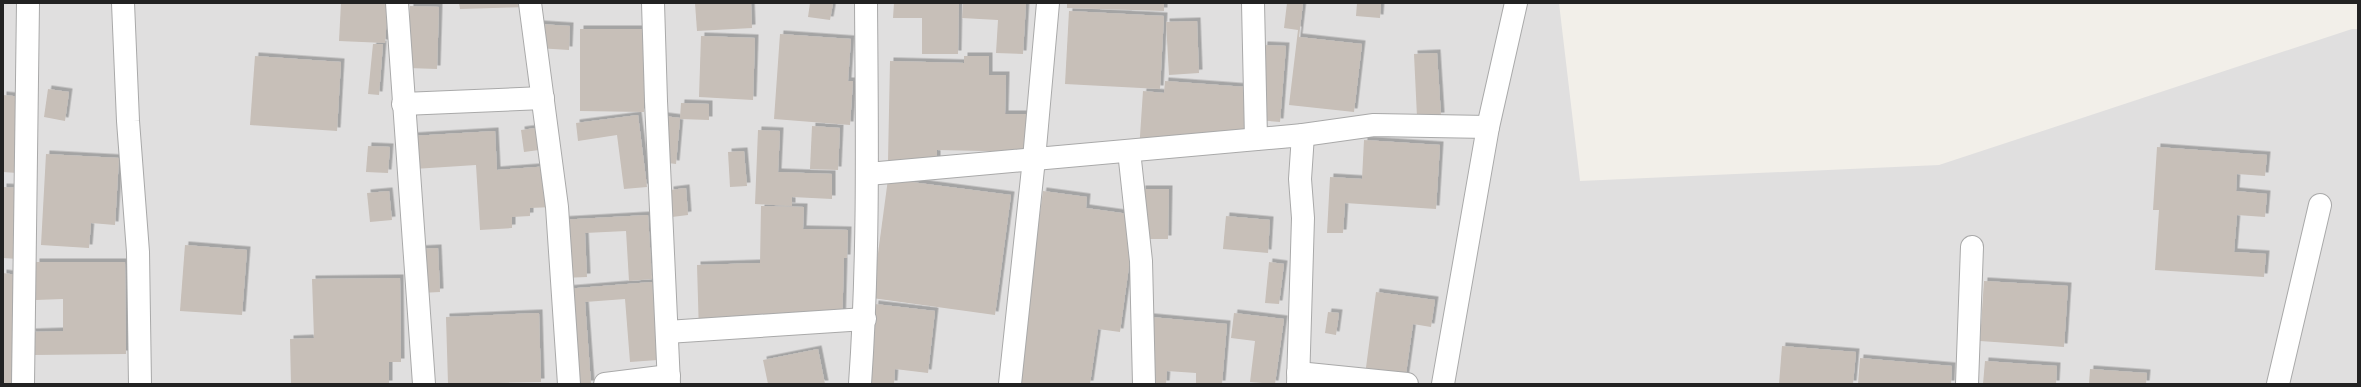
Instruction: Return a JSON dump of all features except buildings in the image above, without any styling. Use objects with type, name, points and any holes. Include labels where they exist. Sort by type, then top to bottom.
[{"type":"street","points":[[24,384],[28,3]]},
{"type":"street","points":[[123,3],[128,121],[138,252],[140,384]]},
{"type":"street","points":[[397,3],[424,384]]},
{"type":"street","points":[[530,3],[557,207],[569,384]]},
{"type":"street","points":[[605,384],[669,380],[653,3]]},
{"type":"street","points":[[860,384],[865,319],[868,174],[866,3]]},
{"type":"street","points":[[1010,384],[1034,159],[1048,3]]},
{"type":"street","points":[[1253,3],[1256,139]]},
{"type":"street","points":[[1443,384],[1488,127],[1516,3]]},
{"type":"street","points":[[403,104],[543,98]]},
{"type":"street","points":[[868,174],[1303,135],[1374,125],[1488,127]]},
{"type":"street","points":[[1303,135],[1300,179],[1303,218],[1298,378],[1407,384]]},
{"type":"street","points":[[1129,151],[1141,261],[1144,384]]},
{"type":"street","points":[[2278,384],[2320,205]]},
{"type":"street","points":[[1967,384],[1972,247]]},
{"type":"street","points":[[667,332],[865,319]]},
{"type":"shaded area","points":[[3,3],[1559,3],[1580,181],[1939,165],[2352,29],[2358,29],[2358,384],[3,384]]}]
